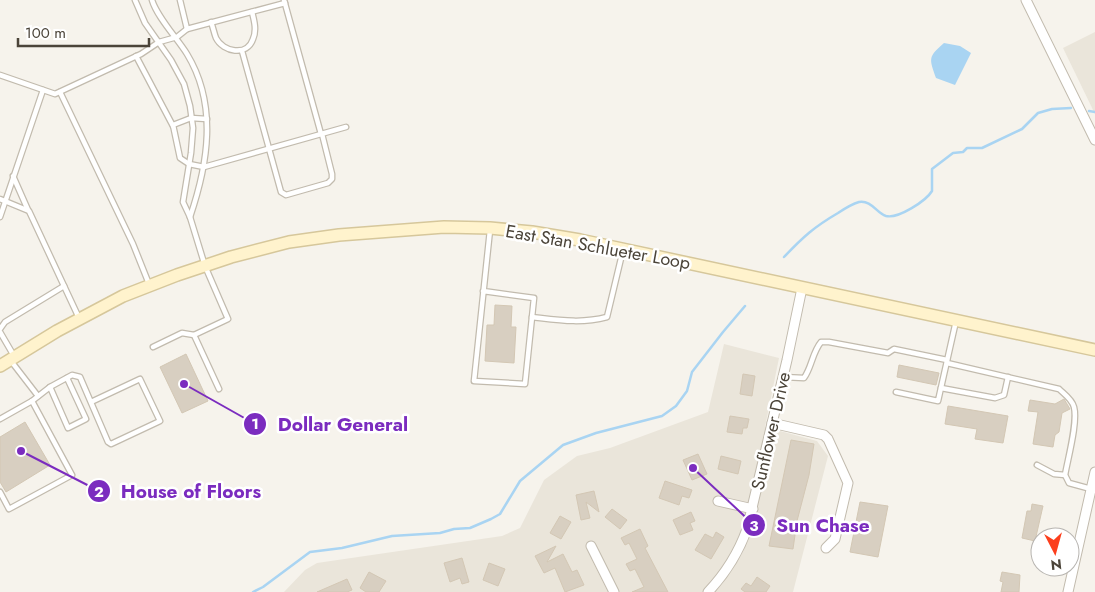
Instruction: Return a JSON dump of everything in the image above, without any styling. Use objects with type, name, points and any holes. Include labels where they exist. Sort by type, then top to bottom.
[{"type":"main road","name":"East Stan Schlueter Loop","points":[[8,361],[123,296],[231,257],[288,242],[339,235],[444,227],[490,228],[532,232],[623,249],[1095,350]]},
{"type":"street","points":[[1026,0],[1095,140]]},
{"type":"street","name":"Sunflower Drive","points":[[708,592],[730,566],[740,548],[753,509],[802,288]]},
{"type":"street","points":[[772,423],[824,435],[847,478],[848,489],[835,539],[826,548]]},
{"type":"street","points":[[1068,592],[1095,472]]},
{"type":"street","points":[[718,501],[753,509]]},
{"type":"street","points":[[591,546],[614,592]]},
{"type":"lane","points":[[135,0],[145,23],[171,60],[184,84],[193,128],[183,202],[190,216],[205,266],[228,319],[194,335],[182,333],[152,347]]},
{"type":"lane","points":[[152,0],[159,16],[177,37],[190,60],[201,85],[207,119],[209,132],[204,167],[200,187],[190,216]]},
{"type":"lane","points":[[180,0],[187,29]]},
{"type":"lane","points":[[0,74],[55,94],[136,56],[159,42],[177,37],[187,29],[252,12],[285,1],[332,174],[332,179],[328,183],[286,195],[281,192],[242,51]]},
{"type":"lane","points":[[211,22],[216,38],[222,45],[231,50],[242,51],[249,46],[254,38],[252,12]]},
{"type":"lane","points":[[136,56],[173,126],[180,158],[189,164],[204,167],[346,127]]},
{"type":"lane","points":[[0,217],[43,90]]},
{"type":"lane","points":[[60,92],[133,244],[150,286]]},
{"type":"lane","points":[[173,126],[192,118],[207,119]]},
{"type":"lane","points":[[13,176],[80,319]]},
{"type":"lane","points":[[0,199],[29,211]]},
{"type":"lane","points":[[483,291],[534,298],[525,384],[474,381],[483,291],[490,228]]},
{"type":"lane","points":[[532,317],[575,322],[590,322],[607,318],[623,249]]},
{"type":"lane","points":[[38,396],[8,361],[0,330],[5,322],[64,286]]},
{"type":"lane","points":[[896,392],[938,401],[956,320]]},
{"type":"lane","points":[[194,335],[219,389]]},
{"type":"lane","points":[[783,377],[804,378],[808,372],[815,350],[821,342],[829,342],[888,353],[894,349],[1058,389],[1068,396],[1074,406],[1075,418],[1065,475],[1069,483],[1091,489]]},
{"type":"lane","points":[[0,418],[32,401],[50,387],[72,375],[80,377],[108,442],[111,444],[160,421],[140,379],[91,402]]},
{"type":"lane","points":[[942,388],[1000,398],[1004,395],[1008,377]]},
{"type":"lane","points":[[50,387],[68,428],[86,420],[67,378]]},
{"type":"lane","points":[[0,492],[9,509],[72,475],[32,401]]},
{"type":"lane","points":[[1037,464],[1054,474],[1065,475]]},
{"type":"shaded area","points":[[1095,32],[1095,114],[1063,48]]},
{"type":"shaded area","points":[[724,344],[779,358],[765,427],[817,441],[828,456],[793,592],[284,592],[305,570],[317,563],[502,536],[520,528],[544,480],[577,456],[610,448],[708,412]]},
{"type":"water","points":[[944,43],[960,46],[971,53],[955,85],[936,78],[932,66],[931,58]]},
{"type":"building","points":[[495,305],[512,306],[511,327],[516,327],[514,363],[485,361],[487,325],[494,325]]},
{"type":"building","points":[[186,354],[208,401],[182,413],[160,367]]},
{"type":"building","points":[[899,365],[939,373],[936,385],[897,377]]},
{"type":"building","points":[[743,374],[755,376],[752,396],[740,394]]},
{"type":"building","points":[[1064,399],[1070,409],[1062,413],[1059,432],[1055,435],[1053,447],[1033,444],[1038,412],[1028,411],[1030,400],[1055,404]]},
{"type":"building","points":[[948,406],[1008,416],[1003,443],[975,439],[977,429],[945,424]]},
{"type":"building","points":[[730,416],[749,419],[747,428],[743,428],[742,434],[727,432]]},
{"type":"building","points":[[25,422],[50,465],[6,492],[0,482],[0,437]]},
{"type":"building","points":[[791,440],[814,444],[809,475],[797,521],[793,549],[769,546]]},
{"type":"building","points":[[698,454],[707,474],[692,480],[683,460]]},
{"type":"building","points":[[721,456],[741,461],[738,474],[718,469]]},
{"type":"building","points":[[665,481],[692,490],[689,498],[682,496],[679,505],[659,498]]},
{"type":"building","points":[[594,491],[599,512],[586,502],[590,518],[581,520],[576,495]]},
{"type":"building","points":[[860,502],[888,506],[878,557],[850,552]]},
{"type":"building","points":[[1032,504],[1043,506],[1038,527],[1030,527],[1030,540],[1022,538],[1027,511],[1031,511]]},
{"type":"building","points":[[612,509],[627,520],[620,529],[605,517]]},
{"type":"building","points":[[691,512],[695,521],[690,523],[693,530],[680,535],[673,520]]},
{"type":"building","points":[[560,516],[571,522],[561,539],[550,533]]},
{"type":"building","points":[[640,529],[648,546],[645,548],[668,592],[632,592],[644,587],[635,569],[630,571],[626,564],[637,559],[629,543],[625,545],[621,538]]},
{"type":"building","points":[[716,532],[724,537],[711,559],[695,550],[705,534],[713,538]]},
{"type":"building","points":[[556,546],[547,562],[563,554],[572,572],[577,570],[584,585],[565,592],[555,568],[544,573],[535,556]]},
{"type":"building","points":[[462,558],[469,582],[462,584],[460,578],[450,582],[444,563]]},
{"type":"building","points":[[489,563],[505,569],[498,586],[483,580]]},
{"type":"building","points":[[369,572],[386,581],[379,592],[366,592],[360,588]]},
{"type":"building","points":[[1002,572],[1020,575],[1019,592],[1001,592],[1003,582],[1000,581]]},
{"type":"building","points":[[757,577],[770,586],[766,592],[745,592],[741,589],[746,583],[751,586]]},
{"type":"building","points":[[347,579],[352,590],[347,592],[317,592]]},
{"type":"waterway","points":[[784,257],[815,228],[856,203],[867,203],[886,216],[904,212],[929,195],[932,191],[932,169],[953,153],[963,152],[967,148],[982,148],[1022,129],[1038,113],[1052,109],[1071,108]]},
{"type":"waterway","points":[[1089,111],[1095,112]]},
{"type":"waterway","points":[[253,592],[263,587],[310,552],[342,548],[392,536],[440,533],[454,529],[470,528],[500,514],[520,481],[563,445],[596,433],[662,416],[676,406],[687,391],[692,372],[745,306]]},
{"type":"place","name":"Dollar General","points":[[184,384]]},
{"type":"place","name":"House of Floors","points":[[21,451]]},
{"type":"place","name":"Sun Chase","points":[[693,468]]}]
